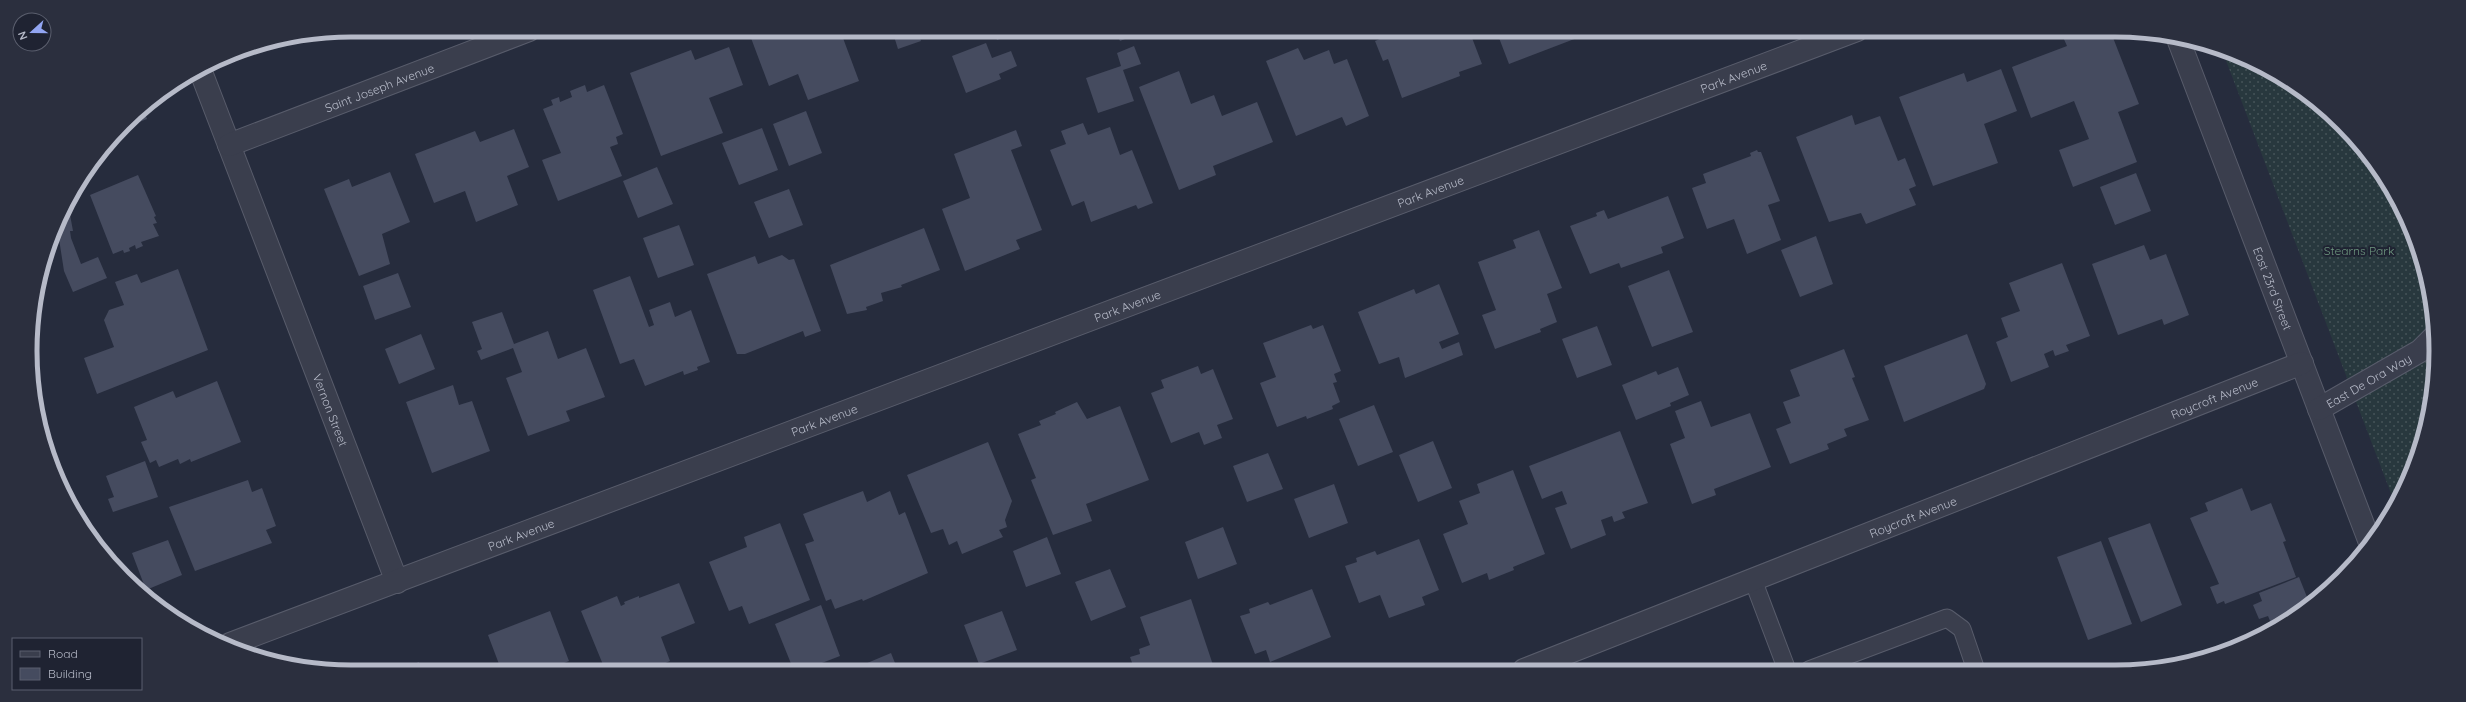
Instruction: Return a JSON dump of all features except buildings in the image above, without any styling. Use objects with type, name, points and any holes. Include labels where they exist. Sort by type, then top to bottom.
[{"type":"street","name":"Saint Joseph Avenue","points":[[229,145],[511,37]]},
{"type":"street","name":"Park Avenue","points":[[397,582],[1838,37]]},
{"type":"street","name":"East 23rd Street","points":[[2180,44],[2368,537]]},
{"type":"street","name":"Vernon Street","points":[[202,75],[397,582]]},
{"type":"street","name":"East De Ora Way","points":[[2319,409],[2420,351],[2429,342]]},
{"type":"street","name":"Roycroft Avenue","points":[[1537,665],[2302,363]]},
{"type":"street","points":[[235,642],[397,582]]},
{"type":"lane","points":[[1753,580],[1785,665]]},
{"type":"lane","points":[[1822,665],[1947,618],[1962,630],[1974,665]]},
{"type":"green space","name":"Stearns Park","points":[[2225,57],[2254,69],[2272,79],[2306,102],[2337,129],[2364,160],[2376,177],[2397,212],[2405,231],[2423,290],[2429,351],[2423,412],[2412,452],[2393,498]]}]
